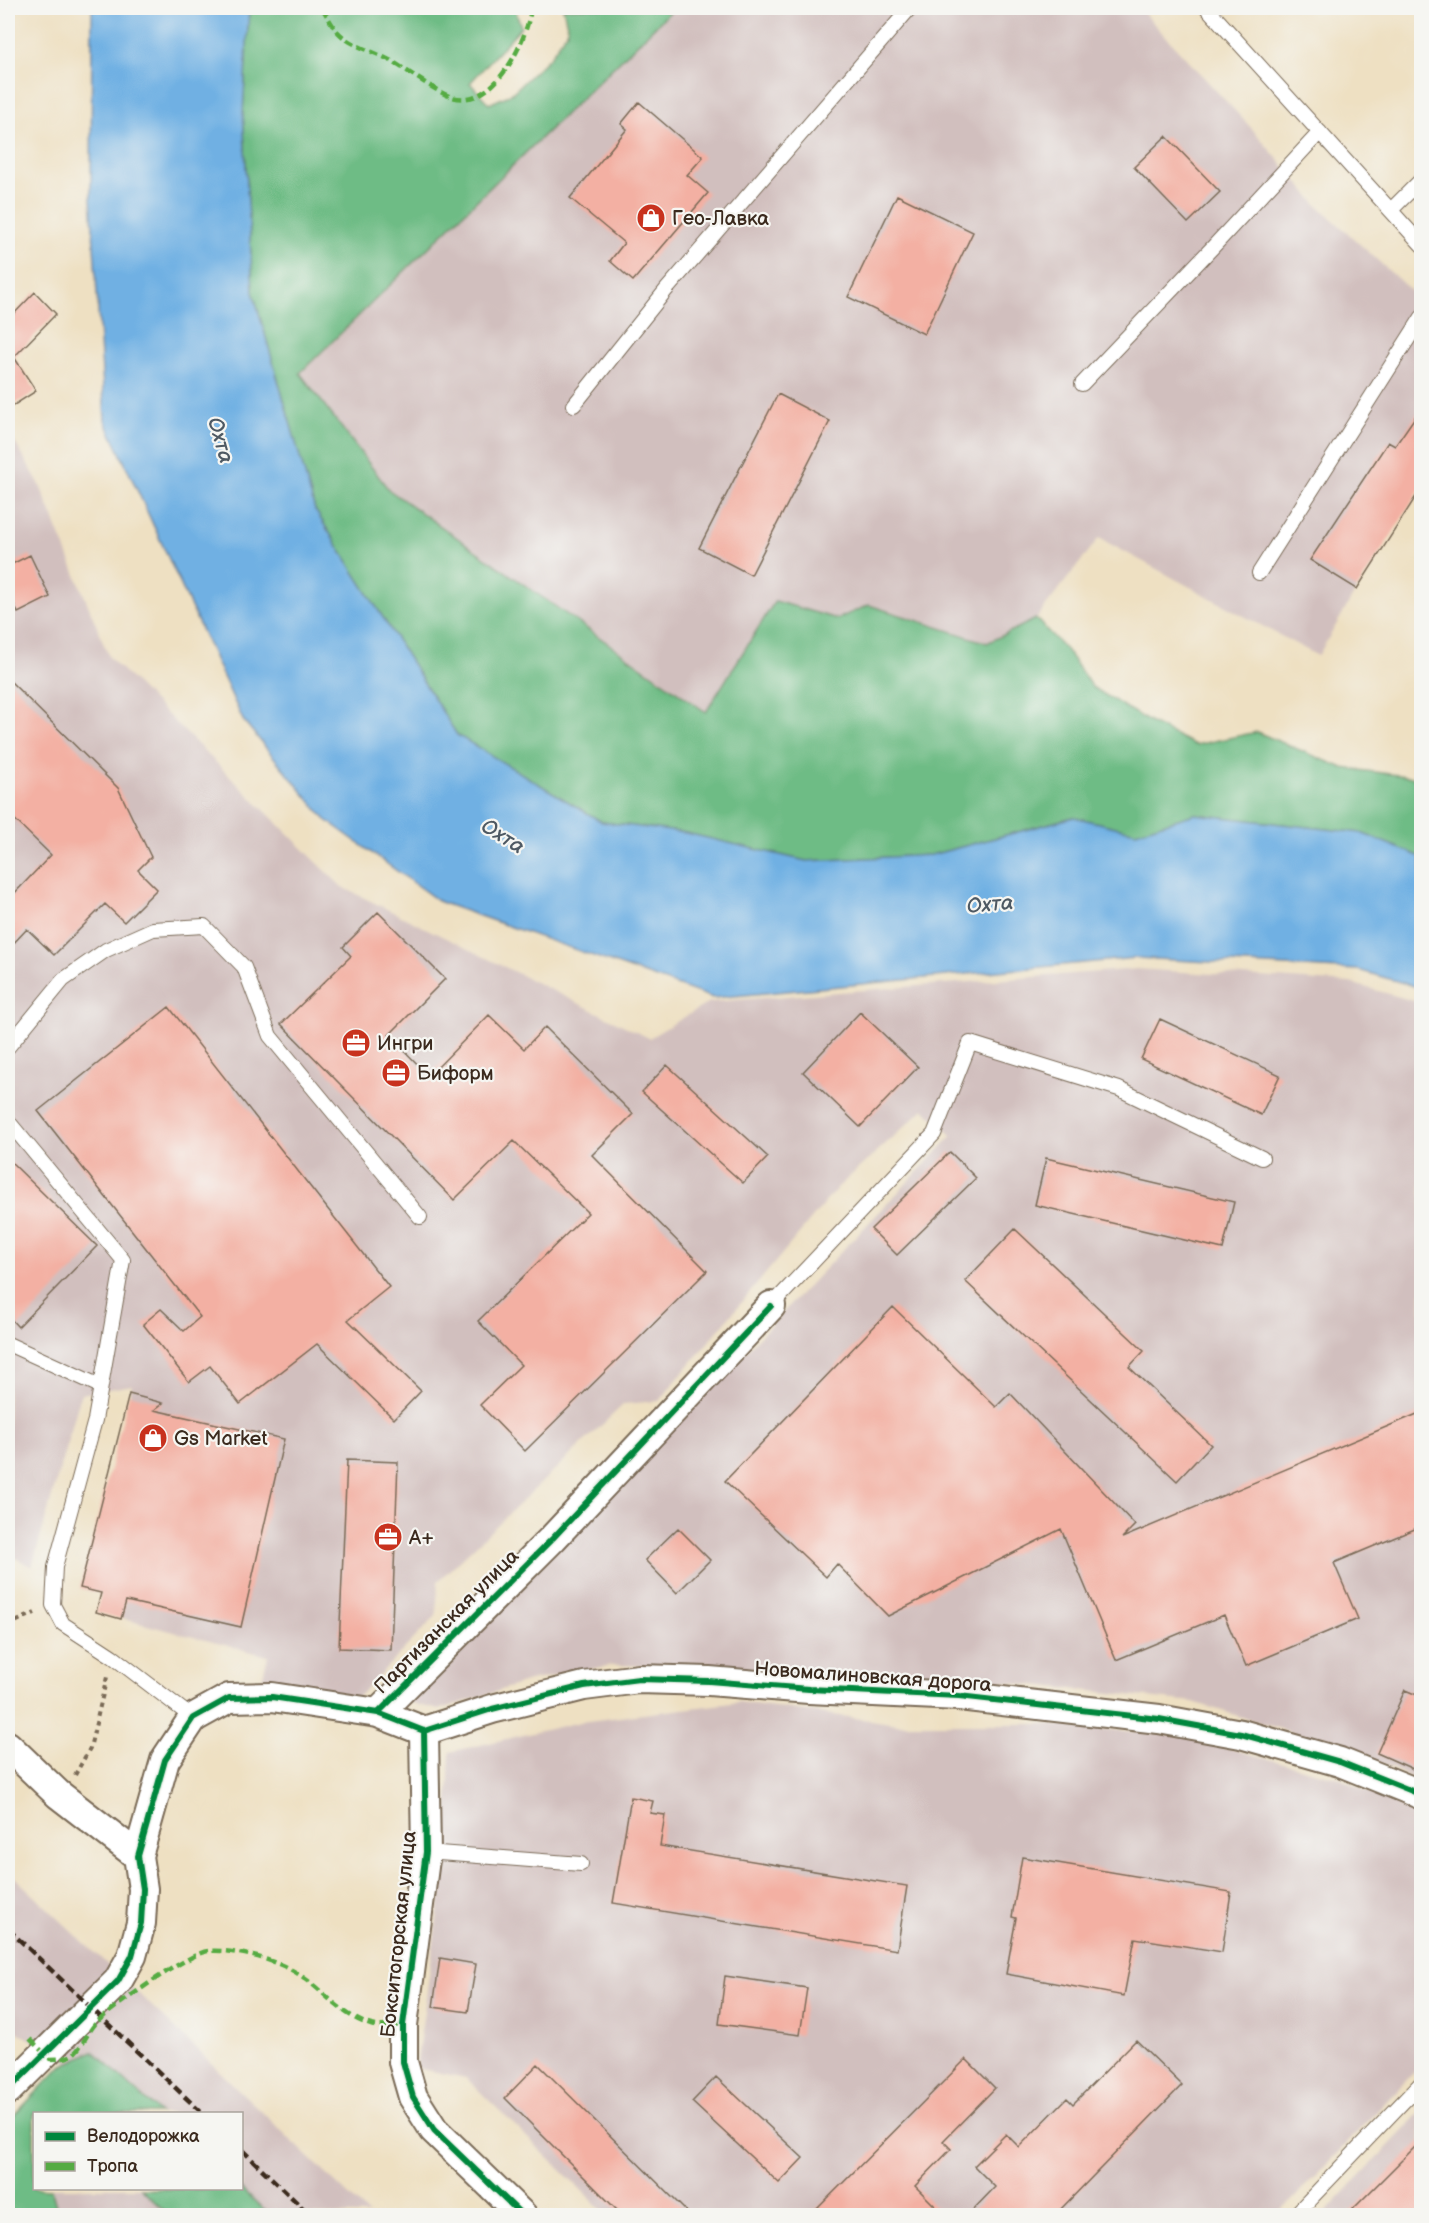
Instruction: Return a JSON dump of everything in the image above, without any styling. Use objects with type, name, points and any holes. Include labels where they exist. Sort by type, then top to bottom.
[{"type":"street","name":"Партизанская улица","points":[[8,2090],[118,1981],[132,1956],[141,1923],[143,1889],[138,1856],[165,1760],[194,1718],[229,1698],[261,1697],[378,1713],[553,1538],[771,1306]]},
{"type":"street","name":"Новомалиновская дорога","points":[[423,1731],[492,1709],[573,1689],[639,1679],[959,1696],[1160,1719],[1241,1734],[1341,1762],[1422,1795]]},
{"type":"street","points":[[378,1713],[423,1731]]},
{"type":"street","name":"Бокситогорская улица","points":[[423,1731],[426,1852],[403,2025],[403,2062],[413,2097],[434,2130],[523,2216]]},
{"type":"street","points":[[8,1746],[58,1794],[138,1856]]},
{"type":"lane","points":[[574,405],[666,290],[910,8]]},
{"type":"lane","points":[[1207,8],[1422,245]]},
{"type":"lane","points":[[1082,384],[1320,132]]},
{"type":"lane","points":[[1391,210],[1422,179]]},
{"type":"lane","points":[[1259,573],[1422,317]]},
{"type":"lane","points":[[8,1047],[63,980],[106,950],[153,929],[204,927],[244,967],[270,1036],[420,1217]]},
{"type":"lane","points":[[771,1306],[934,1134],[970,1043],[1119,1089],[1263,1158]]},
{"type":"lane","points":[[8,1121],[123,1260],[95,1420],[55,1567],[52,1605],[63,1624],[112,1656],[194,1718]]},
{"type":"lane","points":[[8,1344],[100,1386]]},
{"type":"lane","points":[[426,1852],[581,1864]]},
{"type":"lane","points":[[1294,2216],[1422,2082]]},
{"type":"path","points":[[8,1625],[52,1605]]},
{"type":"path","points":[[74,1777],[90,1748],[112,1656]]},
{"type":"shaded area","points":[[674,8],[1139,8],[1253,130],[1317,205],[1421,300],[1421,487],[1318,656],[1099,538],[1036,619],[987,643],[869,605],[837,619],[775,601],[706,712],[389,490],[300,374]]},
{"type":"shaded area","points":[[8,431],[39,483],[109,657],[342,887],[649,1038],[710,1002],[1137,969],[1350,983],[1421,1003],[1421,1782],[1361,1754],[1193,1702],[969,1678],[842,1676],[612,1665],[529,1681],[439,1710],[404,1701],[581,1523],[952,1136],[924,1109],[838,1187],[659,1401],[624,1404],[438,1581],[436,1616],[356,1699],[261,1683],[268,1656],[96,1612],[101,1594],[80,1588],[132,1385],[81,1394],[32,1567],[8,1554]]},
{"type":"shaded area","points":[[739,1702],[898,1724],[1048,1724],[1183,1736],[1339,1778],[1421,1816],[1421,2065],[1278,2215],[607,2215],[466,2078],[416,2068],[446,1855],[450,1752],[580,1722]]},
{"type":"shaded area","points":[[8,1871],[369,2215],[8,2215],[33,2189],[243,2190],[243,2112],[46,2112],[81,2070],[8,2026]]},
{"type":"shaded area","points":[[1421,2112],[1421,2215],[1323,2215]]},
{"type":"green space","points":[[249,8],[515,8],[521,27],[470,83],[489,104],[511,94],[550,57],[568,30],[563,8],[674,8],[300,373],[389,490],[706,712],[775,601],[837,619],[869,605],[987,643],[1036,619],[1067,651],[1092,687],[1151,723],[1195,745],[1257,732],[1343,768],[1421,778],[1421,857],[1361,833],[1195,814],[1136,832],[1073,817],[931,855],[806,861],[686,833],[602,822],[457,735],[315,510],[253,292],[243,113]]},
{"type":"green space","points":[[93,2051],[159,2112],[33,2112],[33,2190],[51,2190],[59,2215],[8,2215],[8,2122],[61,2066]]},
{"type":"green space","points":[[142,2190],[242,2190],[270,2215],[169,2215]]},
{"type":"water","name":"Охта","points":[[92,8],[249,8],[243,113],[253,292],[315,510],[457,735],[602,822],[686,833],[806,861],[931,855],[1074,817],[1136,832],[1195,814],[1361,833],[1421,857],[1421,988],[1358,970],[1136,958],[713,998],[440,902],[325,819],[243,720],[105,420],[91,198]]},
{"type":"building","points":[[639,102],[703,157],[687,175],[708,193],[633,281],[610,261],[624,243],[570,198],[627,129],[621,124]]},
{"type":"building","points":[[1166,136],[1220,192],[1188,223],[1134,167]]},
{"type":"building","points":[[897,195],[973,232],[924,334],[848,297]]},
{"type":"building","points":[[35,292],[56,314],[14,357],[36,391],[8,409],[8,320]]},
{"type":"building","points":[[778,394],[830,421],[751,575],[699,548]]},
{"type":"building","points":[[1422,407],[1422,487],[1357,589],[1310,560],[1388,442],[1395,446]]},
{"type":"building","points":[[30,555],[50,597],[18,613],[8,591],[8,566]]},
{"type":"building","points":[[8,679],[118,788],[151,857],[138,870],[157,889],[124,922],[105,904],[54,955],[27,929],[8,949],[8,900],[51,855],[8,813]]},
{"type":"building","points":[[378,912],[445,979],[389,1035],[429,1076],[489,1015],[524,1049],[545,1027],[633,1114],[592,1155],[707,1271],[525,1451],[480,1405],[521,1365],[478,1321],[588,1213],[514,1141],[454,1200],[281,1024],[351,956],[343,947]]},
{"type":"building","points":[[169,1007],[389,1287],[348,1320],[421,1391],[394,1419],[317,1344],[240,1404],[210,1366],[189,1382],[143,1324],[161,1309],[184,1331],[200,1317],[38,1111]]},
{"type":"building","points":[[860,1012],[918,1067],[860,1127],[803,1072]]},
{"type":"building","points":[[1160,1019],[1280,1075],[1261,1115],[1141,1059]]},
{"type":"building","points":[[667,1065],[768,1157],[743,1183],[642,1092]]},
{"type":"building","points":[[950,1152],[976,1178],[897,1255],[871,1229]]},
{"type":"building","points":[[1046,1158],[1234,1202],[1223,1249],[1035,1205]]},
{"type":"building","points":[[8,1159],[97,1246],[18,1327],[8,1316]]},
{"type":"building","points":[[1015,1229],[1144,1351],[1129,1367],[1211,1445],[1177,1481],[965,1281]]},
{"type":"building","points":[[893,1307],[996,1407],[1010,1393],[1135,1525],[1122,1538],[1422,1412],[1422,1526],[1334,1563],[1358,1619],[1246,1666],[1224,1615],[1116,1660],[1061,1529],[888,1616],[837,1564],[826,1577],[725,1481]]},
{"type":"building","points":[[129,1394],[163,1403],[154,1410],[284,1439],[241,1627],[126,1601],[121,1619],[96,1612],[101,1593],[80,1588]]},
{"type":"building","points":[[347,1460],[398,1462],[391,1650],[339,1648]]},
{"type":"building","points":[[678,1528],[710,1560],[677,1593],[645,1560]]},
{"type":"building","points":[[1405,1690],[1422,1697],[1422,1773],[1377,1753]]},
{"type":"building","points":[[631,1797],[653,1801],[650,1813],[665,1815],[660,1846],[907,1886],[897,1950],[613,1903]]},
{"type":"building","points":[[1022,1857],[1231,1892],[1222,1952],[1135,1938],[1124,1996],[1006,1974],[1016,1918],[1012,1917]]},
{"type":"building","points":[[440,1958],[476,1964],[468,2012],[433,2007]]},
{"type":"building","points":[[725,1976],[807,1988],[800,2035],[719,2024]]},
{"type":"building","points":[[1136,2040],[1182,2085],[1054,2216],[967,2216],[995,2187],[974,2166],[1006,2134],[1019,2147],[1067,2098],[1073,2104]]},
{"type":"building","points":[[966,2059],[995,2088],[943,2141],[951,2149],[915,2186],[945,2216],[810,2216]]},
{"type":"building","points":[[538,2064],[691,2216],[623,2216],[505,2098]]},
{"type":"building","points":[[716,2077],[803,2158],[779,2183],[692,2102]]},
{"type":"building","points":[[1422,2140],[1422,2216],[1346,2216]]},
{"type":"railway","points":[[8,1929],[201,2112]]},
{"type":"railway","points":[[243,2151],[311,2216]]},
{"type":"marked path","points":[[322,8],[337,31],[349,41],[386,58],[446,95],[467,98],[482,93],[506,70],[523,38],[531,8]]},
{"type":"marked path","points":[[30,2039],[50,2059],[69,2056],[76,2052],[97,2022],[118,2005],[169,1970],[208,1951],[230,1952],[269,1960],[300,1975],[343,2010],[361,2021],[378,2026],[403,2025]]},
{"type":"cycle path","points":[[8,2090],[118,1981],[132,1956],[141,1923],[143,1889],[138,1856],[165,1760],[193,1718],[229,1698],[272,1697],[378,1713],[553,1538],[771,1306]]},
{"type":"cycle path","points":[[424,1731],[492,1709],[584,1686],[639,1679],[959,1696],[1159,1719],[1241,1734],[1340,1762],[1422,1795]]},
{"type":"cycle path","points":[[378,1713],[424,1731],[426,1852],[403,2025],[403,2062],[413,2097],[434,2130],[523,2216]]},
{"type":"place","name":"Гео-Лавка","points":[[651,218]]},
{"type":"place","name":"Ингри","points":[[356,1043]]},
{"type":"place","name":"Биформ","points":[[396,1073]]},
{"type":"place","name":"Gs Market","points":[[153,1438]]},
{"type":"place","name":"А+","points":[[388,1537]]}]
